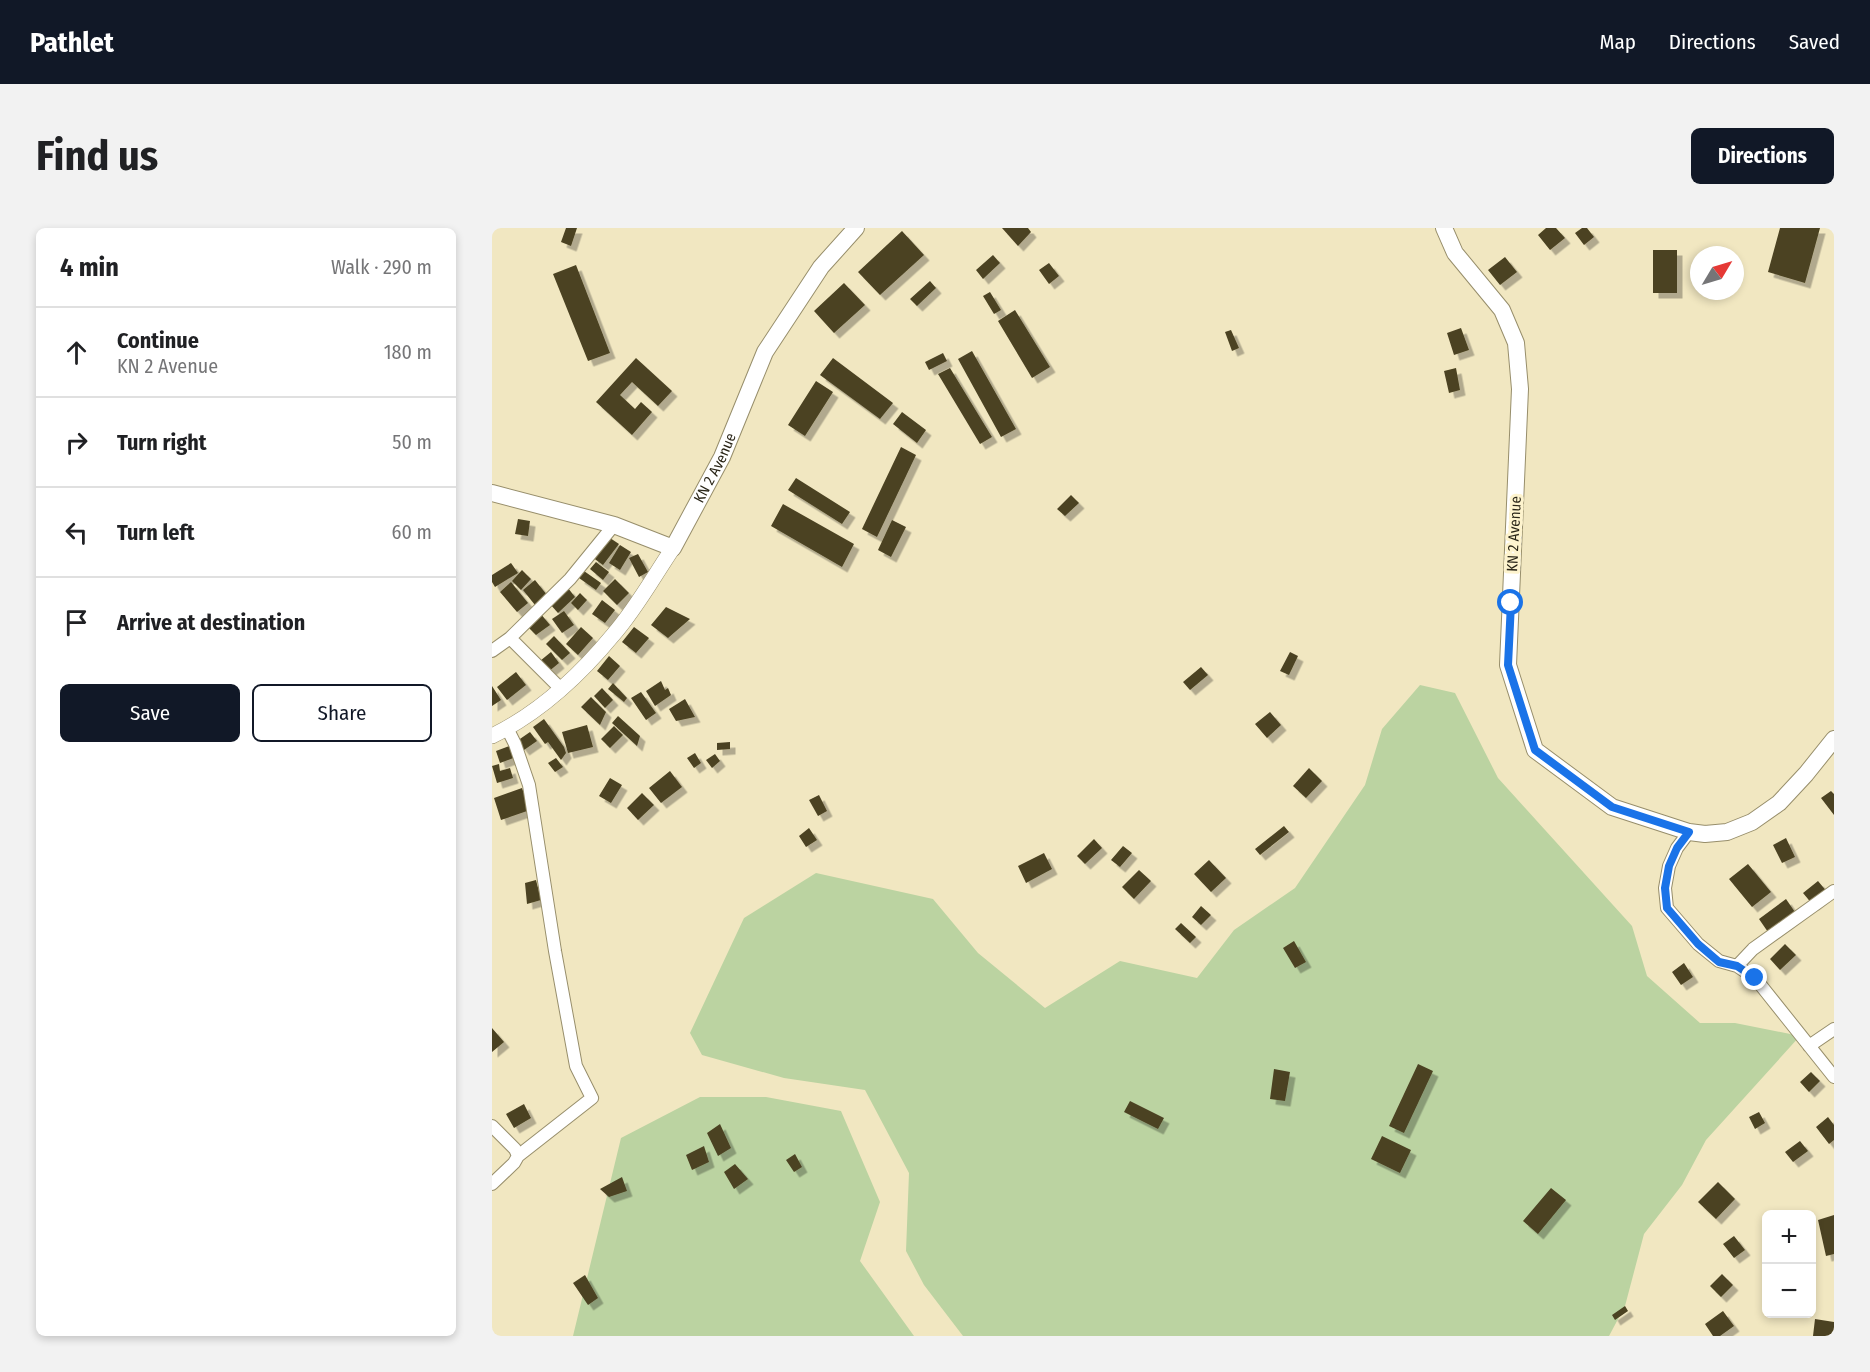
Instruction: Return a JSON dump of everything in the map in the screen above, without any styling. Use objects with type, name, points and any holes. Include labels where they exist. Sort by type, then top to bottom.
[{"type":"main road","name":"KN 2 Avenue","points":[[674,548],[722,458],[765,352],[821,267],[856,228]]},
{"type":"main road","name":"KN 2 Avenue","points":[[1444,228],[1455,254],[1502,310],[1516,343],[1520,389],[1508,665],[1535,750],[1612,807],[1689,832],[1705,834],[1727,832],[1752,822],[1779,803],[1834,739]]},
{"type":"main road","points":[[492,493],[614,525],[674,548]]},
{"type":"street","points":[[492,651],[510,638],[570,579],[614,525]]},
{"type":"street","points":[[492,736],[507,728],[561,689],[614,635],[674,548]]},
{"type":"street","points":[[510,638],[561,689]]},
{"type":"street","points":[[492,1184],[514,1163],[518,1156],[592,1098],[576,1066],[529,785],[507,728]]},
{"type":"street","points":[[1689,832],[1677,848],[1669,866],[1665,888],[1667,908],[1698,944],[1719,962],[1737,966],[1755,978],[1834,1077]]},
{"type":"street","points":[[1737,966],[1753,949],[1834,891]]},
{"type":"street","points":[[1809,1046],[1834,1029]]},
{"type":"street","points":[[492,1126],[515,1149],[518,1156]]},
{"type":"green space","points":[[1420,685],[1455,693],[1498,778],[1632,926],[1647,976],[1700,1023],[1735,1023],[1800,1036],[1706,1140],[1682,1185],[1644,1234],[1625,1306],[1609,1336],[963,1336],[924,1285],[906,1251],[909,1173],[865,1090],[784,1078],[702,1055],[690,1033],[744,918],[816,873],[933,899],[978,953],[1045,1008],[1120,961],[1197,978],[1234,930],[1295,888],[1365,785],[1382,729]]},
{"type":"green space","points":[[700,1097],[766,1097],[841,1111],[880,1202],[860,1261],[914,1336],[573,1336],[621,1138]]},
{"type":"building","points":[[566,228],[577,228],[571,246],[561,242]]},
{"type":"building","points":[[1002,228],[1028,228],[1031,232],[1018,246]]},
{"type":"building","points":[[1546,228],[1556,228],[1565,238],[1550,250],[1538,235]]},
{"type":"building","points":[[1582,228],[1587,228],[1594,237],[1584,245],[1575,233]]},
{"type":"building","points":[[1780,228],[1820,228],[1805,283],[1768,272]]},
{"type":"building","points":[[902,231],[924,255],[880,295],[858,272]]},
{"type":"building","points":[[1653,250],[1677,250],[1677,293],[1653,293]]},
{"type":"building","points":[[993,255],[1000,263],[983,279],[976,270]]},
{"type":"building","points":[[1505,257],[1517,272],[1500,285],[1488,270]]},
{"type":"building","points":[[1049,263],[1059,276],[1049,284],[1039,270]]},
{"type":"building","points":[[576,265],[610,353],[588,361],[553,274]]},
{"type":"building","points":[[930,281],[936,288],[917,306],[910,299]]},
{"type":"building","points":[[844,283],[865,305],[834,333],[814,311]]},
{"type":"building","points":[[990,292],[1001,310],[994,314],[983,296]]},
{"type":"building","points":[[1015,310],[1050,367],[1032,378],[998,321]]},
{"type":"building","points":[[1461,328],[1469,350],[1454,355],[1447,333]]},
{"type":"building","points":[[1231,330],[1239,348],[1232,351],[1225,332]]},
{"type":"building","points":[[972,351],[1016,429],[1001,437],[958,359]]},
{"type":"building","points":[[943,353],[947,361],[929,370],[925,362]]},
{"type":"building","points":[[636,358],[672,391],[658,406],[632,382],[620,395],[635,409],[641,402],[652,412],[632,435],[596,402]]},
{"type":"building","points":[[833,358],[893,403],[880,419],[820,375]]},
{"type":"building","points":[[950,368],[992,437],[980,444],[938,374]]},
{"type":"building","points":[[1456,368],[1460,390],[1449,393],[1444,371]]},
{"type":"building","points":[[816,381],[833,392],[805,436],[788,425]]},
{"type":"building","points":[[902,412],[926,430],[917,443],[893,424]]},
{"type":"building","points":[[901,447],[916,455],[877,537],[862,529]]},
{"type":"building","points":[[796,478],[850,512],[842,524],[788,490]]},
{"type":"building","points":[[1071,495],[1079,503],[1065,516],[1057,509]]},
{"type":"building","points":[[783,504],[854,544],[842,567],[771,526]]},
{"type":"building","points":[[518,519],[530,521],[528,536],[515,534]]},
{"type":"building","points":[[892,520],[906,527],[891,557],[878,550]]},
{"type":"building","points":[[607,536],[619,544],[603,565],[592,557]]},
{"type":"building","points":[[620,545],[631,552],[620,570],[609,563]]},
{"type":"building","points":[[638,554],[648,572],[639,577],[629,558]]},
{"type":"building","points":[[596,562],[609,572],[603,580],[590,569]]},
{"type":"building","points":[[511,563],[518,573],[495,587],[492,575]]},
{"type":"building","points":[[522,570],[531,579],[521,590],[512,581]]},
{"type":"building","points":[[584,571],[601,583],[596,590],[579,578]]},
{"type":"building","points":[[615,579],[629,593],[617,605],[603,591]]},
{"type":"building","points":[[535,580],[547,595],[535,605],[523,590]]},
{"type":"building","points":[[511,582],[528,603],[517,612],[500,592]]},
{"type":"building","points":[[568,588],[575,597],[558,613],[550,604]]},
{"type":"building","points":[[580,593],[587,600],[578,610],[571,603]]},
{"type":"building","points":[[602,600],[615,610],[605,623],[592,614]]},
{"type":"building","points":[[666,607],[690,619],[668,638],[651,625]]},
{"type":"building","points":[[564,611],[574,625],[562,633],[552,619]]},
{"type":"building","points":[[540,613],[550,625],[536,635],[527,626]]},
{"type":"building","points":[[581,627],[593,638],[578,655],[566,644]]},
{"type":"building","points":[[634,627],[649,638],[636,653],[622,642]]},
{"type":"building","points":[[554,636],[570,653],[562,660],[546,644]]},
{"type":"building","points":[[551,652],[559,663],[548,672],[540,661]]},
{"type":"building","points":[[1290,652],[1298,656],[1289,675],[1280,671]]},
{"type":"building","points":[[609,656],[620,666],[608,680],[597,671]]},
{"type":"building","points":[[1201,667],[1208,675],[1190,690],[1183,682]]},
{"type":"building","points":[[516,672],[526,685],[507,700],[497,687]]},
{"type":"building","points":[[661,681],[665,690],[668,688],[671,695],[655,706],[646,691]]},
{"type":"building","points":[[613,683],[627,698],[624,702],[608,689]]},
{"type":"building","points":[[492,686],[501,700],[492,706]]},
{"type":"building","points":[[602,688],[613,700],[605,708],[594,696]]},
{"type":"building","points":[[641,692],[656,713],[646,720],[631,698]]},
{"type":"building","points":[[591,697],[606,712],[600,725],[581,707]]},
{"type":"building","points":[[685,699],[695,717],[676,721],[669,709]]},
{"type":"building","points":[[1270,712],[1281,725],[1267,738],[1255,724]]},
{"type":"building","points":[[618,716],[640,736],[637,746],[612,723]]},
{"type":"building","points":[[544,719],[564,747],[566,753],[561,760],[548,742],[545,744],[533,727]]},
{"type":"building","points":[[587,725],[593,747],[568,753],[562,732]]},
{"type":"building","points":[[614,726],[623,735],[610,748],[601,739]]},
{"type":"building","points":[[530,732],[537,741],[524,750],[517,741]]},
{"type":"building","points":[[730,742],[730,749],[717,750],[717,743]]},
{"type":"building","points":[[512,745],[516,757],[500,763],[496,751]]},
{"type":"building","points":[[695,753],[701,763],[694,768],[687,758]]},
{"type":"building","points":[[715,754],[720,761],[712,768],[706,760]]},
{"type":"building","points":[[556,758],[563,767],[555,772],[548,763]]},
{"type":"building","points":[[499,764],[500,771],[510,768],[513,778],[497,783],[492,766]]},
{"type":"building","points":[[1309,768],[1322,781],[1306,798],[1293,786]]},
{"type":"building","points":[[670,771],[682,787],[661,803],[649,788]]},
{"type":"building","points":[[610,778],[622,785],[611,803],[599,796]]},
{"type":"building","points":[[522,788],[530,810],[501,820],[494,798]]},
{"type":"building","points":[[1831,791],[1834,794],[1834,815],[1821,798]]},
{"type":"building","points":[[642,793],[654,805],[638,820],[627,808]]},
{"type":"building","points":[[819,795],[827,811],[818,816],[809,800]]},
{"type":"building","points":[[1284,826],[1289,832],[1260,855],[1255,849]]},
{"type":"building","points":[[809,828],[817,840],[806,847],[799,836]]},
{"type":"building","points":[[1786,838],[1795,857],[1782,863],[1773,845]]},
{"type":"building","points":[[1094,839],[1102,848],[1085,864],[1077,856]]},
{"type":"building","points":[[1123,846],[1132,853],[1120,867],[1111,860]]},
{"type":"building","points":[[1044,853],[1052,869],[1026,883],[1018,866]]},
{"type":"building","points":[[1209,860],[1226,878],[1211,892],[1194,874]]},
{"type":"building","points":[[1748,864],[1771,892],[1752,907],[1729,879]]},
{"type":"building","points":[[1139,870],[1151,881],[1134,899],[1122,887]]},
{"type":"building","points":[[536,880],[541,900],[527,904],[525,883]]},
{"type":"building","points":[[1818,881],[1828,893],[1813,905],[1803,893]]},
{"type":"building","points":[[1786,899],[1797,915],[1770,935],[1759,919]]},
{"type":"building","points":[[1201,906],[1211,915],[1201,925],[1192,917]]},
{"type":"building","points":[[1181,923],[1196,937],[1190,943],[1175,929]]},
{"type":"building","points":[[1294,941],[1306,962],[1295,968],[1283,948]]},
{"type":"building","points":[[1785,944],[1796,955],[1780,970],[1770,959]]},
{"type":"building","points":[[1684,963],[1693,977],[1681,985],[1672,972]]},
{"type":"building","points":[[492,1028],[504,1042],[492,1052]]},
{"type":"building","points":[[1418,1064],[1433,1071],[1404,1133],[1389,1126]]},
{"type":"building","points":[[1274,1069],[1290,1072],[1285,1101],[1270,1099]]},
{"type":"building","points":[[1811,1072],[1820,1081],[1809,1092],[1800,1082]]},
{"type":"building","points":[[1130,1101],[1164,1118],[1158,1129],[1124,1112]]},
{"type":"building","points":[[524,1104],[531,1118],[514,1128],[506,1114]]},
{"type":"building","points":[[1759,1112],[1765,1123],[1755,1129],[1749,1117]]},
{"type":"building","points":[[1828,1117],[1834,1125],[1834,1140],[1829,1144],[1816,1127]]},
{"type":"building","points":[[720,1124],[731,1148],[718,1156],[707,1133]]},
{"type":"building","points":[[1382,1136],[1411,1150],[1400,1173],[1371,1159]]},
{"type":"building","points":[[1800,1141],[1808,1151],[1793,1162],[1785,1152]]},
{"type":"building","points":[[704,1146],[709,1162],[692,1170],[686,1155]]},
{"type":"building","points":[[795,1154],[802,1167],[794,1172],[786,1160]]},
{"type":"building","points":[[735,1164],[748,1179],[734,1189],[724,1172]]},
{"type":"building","points":[[622,1177],[627,1191],[609,1197],[600,1189]]},
{"type":"building","points":[[1718,1182],[1735,1199],[1716,1219],[1698,1202]]},
{"type":"building","points":[[1551,1188],[1566,1200],[1538,1234],[1523,1221]]},
{"type":"building","points":[[1834,1215],[1834,1254],[1826,1256],[1818,1220]]},
{"type":"building","points":[[1734,1236],[1745,1250],[1734,1258],[1723,1244]]},
{"type":"building","points":[[1722,1274],[1733,1285],[1721,1297],[1710,1286]]},
{"type":"building","points":[[585,1275],[598,1298],[588,1305],[573,1283]]},
{"type":"building","points":[[1625,1306],[1628,1311],[1615,1320],[1612,1315]]},
{"type":"building","points":[[1723,1311],[1734,1326],[1720,1336],[1713,1336],[1705,1324]]},
{"type":"building","points":[[1815,1319],[1834,1322],[1834,1336],[1813,1336]]},
{"type":"route","points":[[1511,603],[1508,665],[1535,750],[1612,807],[1689,832],[1677,848],[1669,866],[1665,888],[1667,908],[1698,944],[1719,962],[1737,966],[1755,978]]}]
